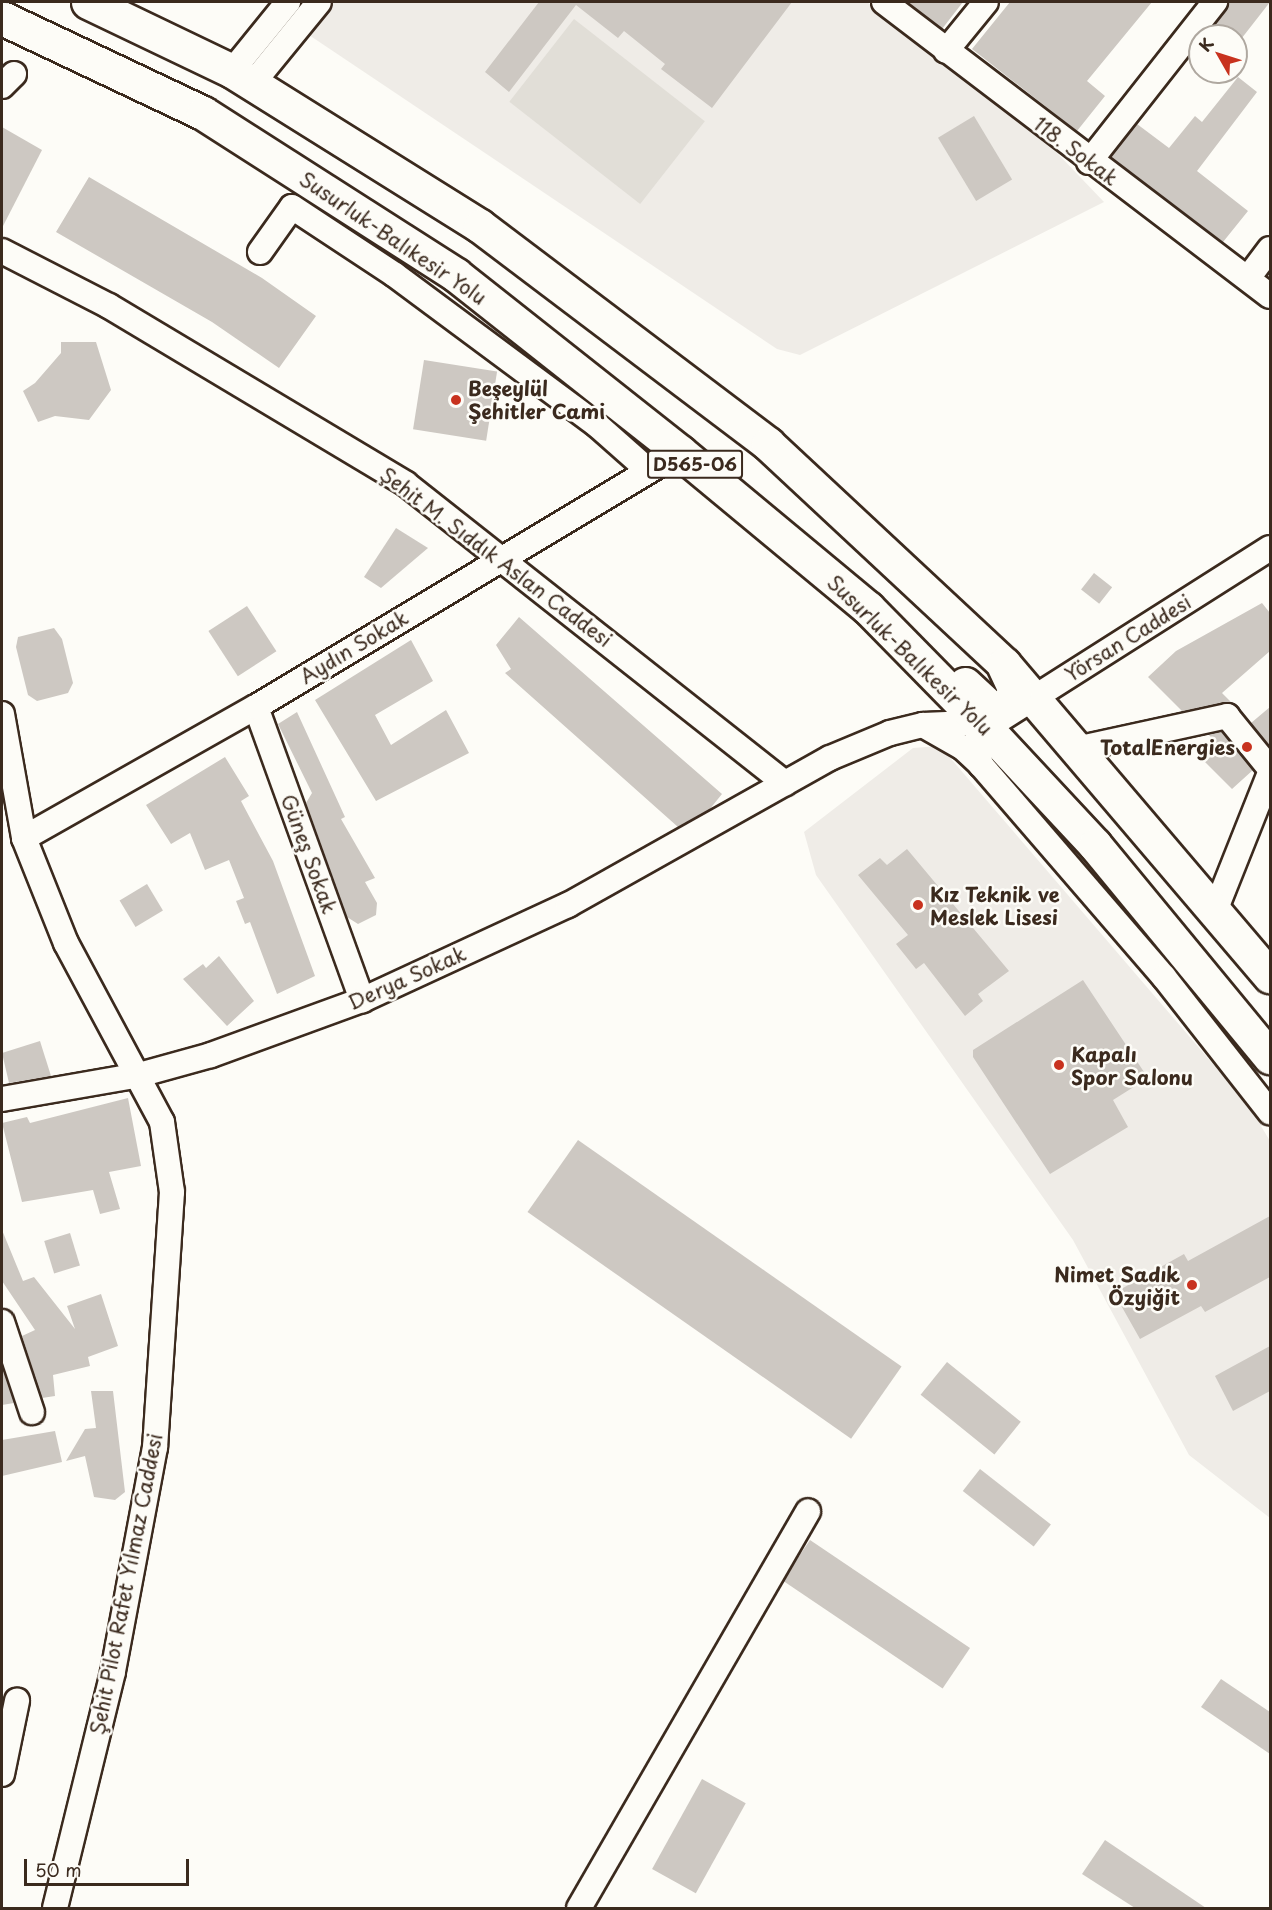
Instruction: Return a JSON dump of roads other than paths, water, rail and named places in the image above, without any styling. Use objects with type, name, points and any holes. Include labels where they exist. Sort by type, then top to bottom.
[{"type":"highway","name":"D565-06","points":[[88,2],[242,77],[480,226],[768,444],[1004,664],[1270,976]]},
{"type":"highway","name":"Susurluk-Balıkesir Yolu","points":[[2,18],[213,119],[456,275],[680,452],[867,608],[986,728],[1095,845],[1270,1057]]},
{"type":"highway","points":[[778,534],[845,569],[981,701],[999,710],[1007,708],[1014,698],[1015,690],[1004,664]]},
{"type":"street","points":[[242,77],[288,2]]},
{"type":"street","points":[[242,77],[319,2]]},
{"type":"street","name":"118. Sokak","points":[[884,2],[1089,162],[1270,296]]},
{"type":"street","points":[[946,51],[986,2]]},
{"type":"street","points":[[1089,162],[1215,2]]},
{"type":"street","points":[[260,252],[292,207],[395,275],[578,411],[648,470]]},
{"type":"street","points":[[1248,278],[1270,249]]},
{"type":"street","name":"Şehit M. Sıddık Aslan Caddesi","points":[[2,251],[109,306],[406,484],[502,557],[785,783]]},
{"type":"street","name":"Aydın Sokak","points":[[24,838],[256,707],[680,452]]},
{"type":"street","name":"Yörsan Caddesi","points":[[986,728],[1270,548]]},
{"type":"street","name":"Güneş Sokak","points":[[256,707],[362,1000]]},
{"type":"street","name":"Şehit Pilot Rafet Yılmaz Caddesi","points":[[2,714],[24,838],[66,943],[139,1075],[162,1122],[172,1192],[155,1447],[113,1672],[55,1908]]},
{"type":"street","points":[[1076,749],[1227,716],[1270,771],[1215,911]]},
{"type":"street","name":"Derya Sokak","points":[[2,1099],[139,1075],[211,1055],[362,1000],[568,905],[850,749],[890,733],[923,725],[970,723],[986,728]]},
{"type":"street","points":[[923,725],[963,748],[981,765],[1164,977],[1270,1112]]},
{"type":"street","points":[[981,765],[975,743],[986,728]]},
{"type":"street","points":[[2,1322],[32,1412]]},
{"type":"street","points":[[579,1908],[808,1511]]},
{"type":"street","points":[[2,1774],[17,1701]]},
{"type":"place","name":"Beşeylül Şehitler Cami","points":[[456,400]]},
{"type":"place","name":"TotalEnergies","points":[[1247,747]]},
{"type":"place","name":"Kız Teknik ve Meslek Lisesi","points":[[918,905]]},
{"type":"place","name":"Kapalı Spor Salonu","points":[[1059,1065]]},
{"type":"place","name":"Nimet Sadık Özyiğit","points":[[1192,1285]]}]
